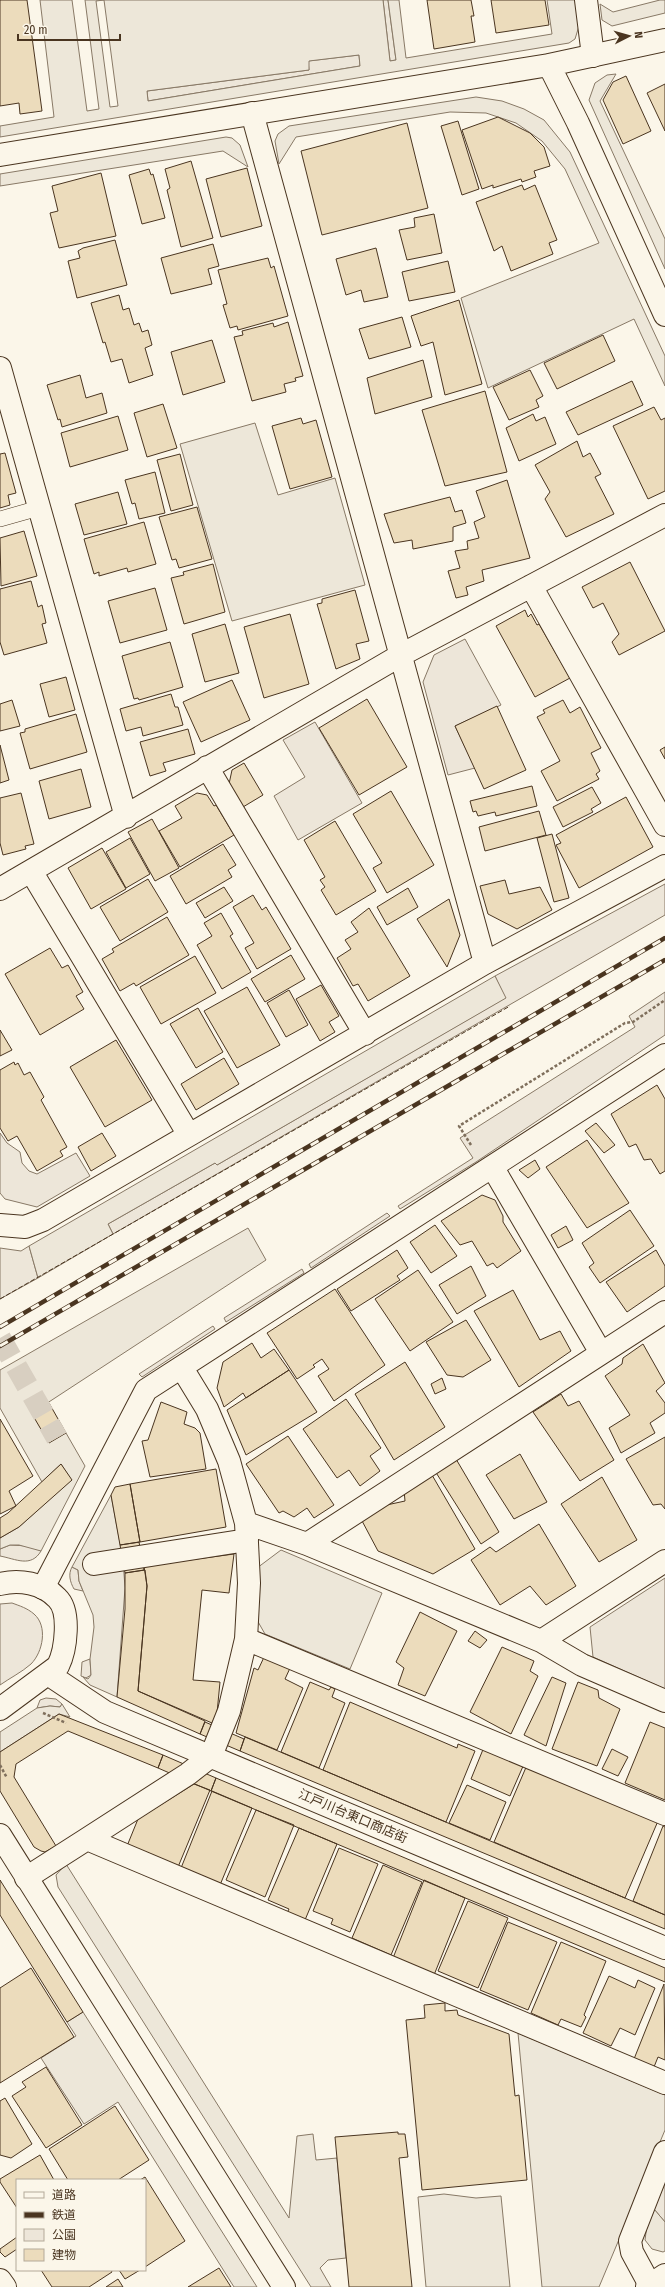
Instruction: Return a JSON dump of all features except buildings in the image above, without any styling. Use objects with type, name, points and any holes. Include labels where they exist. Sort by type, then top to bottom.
[{"type":"street","points":[[586,0],[593,56]]},
{"type":"street","points":[[0,155],[549,65],[665,40]]},
{"type":"street","points":[[549,65],[578,123],[665,315]]},
{"type":"street","points":[[252,113],[485,963]]},
{"type":"street","points":[[0,368],[126,817]]},
{"type":"street","points":[[0,889],[126,817],[207,767],[401,655],[665,515]]},
{"type":"street","points":[[531,586],[665,825]]},
{"type":"street","points":[[207,767],[365,1034]]},
{"type":"street","points":[[0,1225],[25,1227],[43,1220],[485,963],[665,866]]},
{"type":"street","points":[[31,871],[189,1135]]},
{"type":"street","points":[[43,1588],[146,1390],[665,1055]]},
{"type":"street","points":[[490,1169],[600,1353]]},
{"type":"street","points":[[307,1544],[665,1312]]},
{"type":"street","points":[[26,1878],[188,1774],[211,1756],[229,1711],[246,1639],[247,1531],[229,1460],[208,1409],[182,1368]]},
{"type":"street","points":[[94,1564],[247,1531],[307,1544],[542,1641],[582,1665],[665,1701]]},
{"type":"street","points":[[542,1641],[665,1561]]},
{"type":"street","points":[[0,1584],[23,1582],[43,1588],[58,1599],[65,1620],[63,1655],[58,1666],[0,1709]]},
{"type":"street","points":[[246,1639],[665,1814]]},
{"type":"street","name":"江戸川台東口商店街","points":[[48,1674],[105,1712],[665,1948]]},
{"type":"street","points":[[0,1836],[284,2287]]},
{"type":"street","points":[[87,1839],[665,2083]]},
{"type":"street","points":[[653,2284],[632,2252],[630,2241],[665,2152]]},
{"type":"street","points":[[0,2280],[5,2287]]},
{"type":"lane","points":[[0,519],[39,508]]},
{"type":"path","points":[[490,1169],[459,1126],[625,1023],[633,1022],[665,1000]]},
{"type":"path","points":[[0,1765],[7,1778]]},
{"type":"green space","points":[[383,0],[388,0],[396,60],[390,61]]},
{"type":"green space","points":[[359,55],[360,66],[148,101],[147,91],[309,70],[308,61]]},
{"type":"green space","points":[[465,639],[501,705],[455,726],[475,768],[448,775],[423,682],[434,655]]},
{"type":"green space","points":[[315,722],[362,803],[298,840],[274,796],[305,777],[283,740]]},
{"type":"green space","points":[[665,884],[665,915],[113,1234],[108,1224],[215,1163],[217,1165],[505,998],[495,976]]},
{"type":"green space","points":[[665,992],[665,1035],[476,1162],[400,1209],[398,1206],[473,1158],[460,1138],[635,1027],[629,1016]]},
{"type":"green space","points":[[0,1133],[7,1143],[20,1152],[22,1163],[29,1171],[37,1174],[76,1153],[90,1176],[37,1207],[5,1199],[0,1193]]},
{"type":"green space","points":[[387,1213],[390,1216],[311,1268],[309,1264]]},
{"type":"green space","points":[[29,1246],[38,1278],[0,1299],[0,1248],[21,1251]]},
{"type":"green space","points":[[302,1269],[304,1273],[226,1322],[224,1318]]},
{"type":"green space","points":[[213,1326],[215,1329],[142,1377],[139,1374]]},
{"type":"green space","points":[[10,1545],[29,1546],[41,1551],[37,1556],[28,1561],[0,1556],[0,1549]]},
{"type":"green space","points":[[72,1567],[78,1570],[79,1581],[83,1591],[74,1589],[70,1575]]},
{"type":"green space","points":[[665,1578],[665,1689],[593,1657],[590,1627]]},
{"type":"green space","points":[[12,1603],[29,1610],[38,1619],[42,1632],[41,1646],[31,1664],[0,1685],[0,1604]]},
{"type":"green space","points":[[90,1659],[91,1675],[86,1678],[81,1676],[82,1662]]},
{"type":"green space","points":[[46,1698],[56,1699],[62,1704],[60,1707],[50,1706],[37,1708],[40,1700]]},
{"type":"green space","points":[[665,2183],[665,2222],[654,2209]]},
{"type":"shaded area","points":[[40,0],[72,0],[87,111],[99,109],[85,0],[104,0],[383,0],[390,61],[396,60],[388,0],[399,0],[406,58],[552,34],[547,0],[576,0],[579,26],[575,39],[569,43],[0,137],[0,126],[54,117]],"holes":[[[104,0],[118,106],[110,107],[96,1]],[[359,55],[360,66],[148,101],[147,91],[309,70],[309,61]]]},
{"type":"shaded area","points":[[665,0],[665,13],[612,26],[602,20],[600,4],[613,12]]},
{"type":"shaded area","points":[[616,74],[600,101],[665,239],[665,269],[589,100],[595,83],[607,75]]},
{"type":"shaded area","points":[[476,97],[502,101],[524,109],[544,120],[570,152],[665,356],[665,386],[634,319],[488,388],[461,298],[599,243],[565,169],[542,141],[516,123],[486,113],[450,112],[296,137],[279,164],[275,141],[278,134],[289,126]]},
{"type":"shaded area","points":[[226,137],[232,138],[240,145],[248,167],[223,151],[0,186],[0,174]]},
{"type":"shaded area","points":[[255,423],[278,495],[335,478],[365,585],[232,621],[180,444]]},
{"type":"shaded area","points":[[495,976],[506,998],[217,1165],[215,1163],[108,1224],[113,1234],[38,1278],[29,1246]]},
{"type":"shaded area","points":[[248,1228],[266,1260],[32,1413],[66,1433],[85,1466],[41,1551],[19,1545],[10,1545],[0,1549],[0,1538],[19,1527],[71,1480],[61,1464],[42,1482],[0,1408],[0,1370]]},
{"type":"shaded area","points":[[111,1495],[123,1559],[125,1588],[117,1697],[90,1685],[83,1677],[88,1679],[91,1675],[90,1659],[94,1627],[93,1615],[79,1581],[78,1570],[72,1567]]},
{"type":"shaded area","points":[[281,1550],[382,1593],[350,1669],[265,1634],[257,1620],[257,1568]]},
{"type":"shaded area","points":[[62,1704],[70,1717],[59,1714],[0,1752],[0,1732],[37,1708],[50,1706],[60,1707]]},
{"type":"shaded area","points":[[66,1864],[289,2218],[297,2136],[313,2134],[316,2160],[337,2158],[346,2258],[328,2260],[320,2268],[331,2287],[311,2287],[58,1887],[56,1875]]},
{"type":"shaded area","points":[[83,2012],[257,2287],[234,2287],[118,2102],[84,2124],[41,2058],[76,2036],[67,2022]]},
{"type":"shaded area","points":[[518,2033],[665,2095],[665,2130],[599,2287],[542,2287]]},
{"type":"shaded area","points":[[444,2194],[476,2198],[501,2196],[510,2287],[426,2287],[418,2197]]},
{"type":"shaded area","points":[[654,2209],[665,2222],[665,2251],[663,2252],[652,2249],[645,2240],[647,2225]]},
{"type":"tunnel","points":[[0,1338],[57,1438]]},
{"type":"railway","points":[[0,1327],[665,938]]},
{"type":"railway","points":[[0,1346],[665,960]]},
{"type":"fence","points":[[0,1299],[510,1006]]}]
